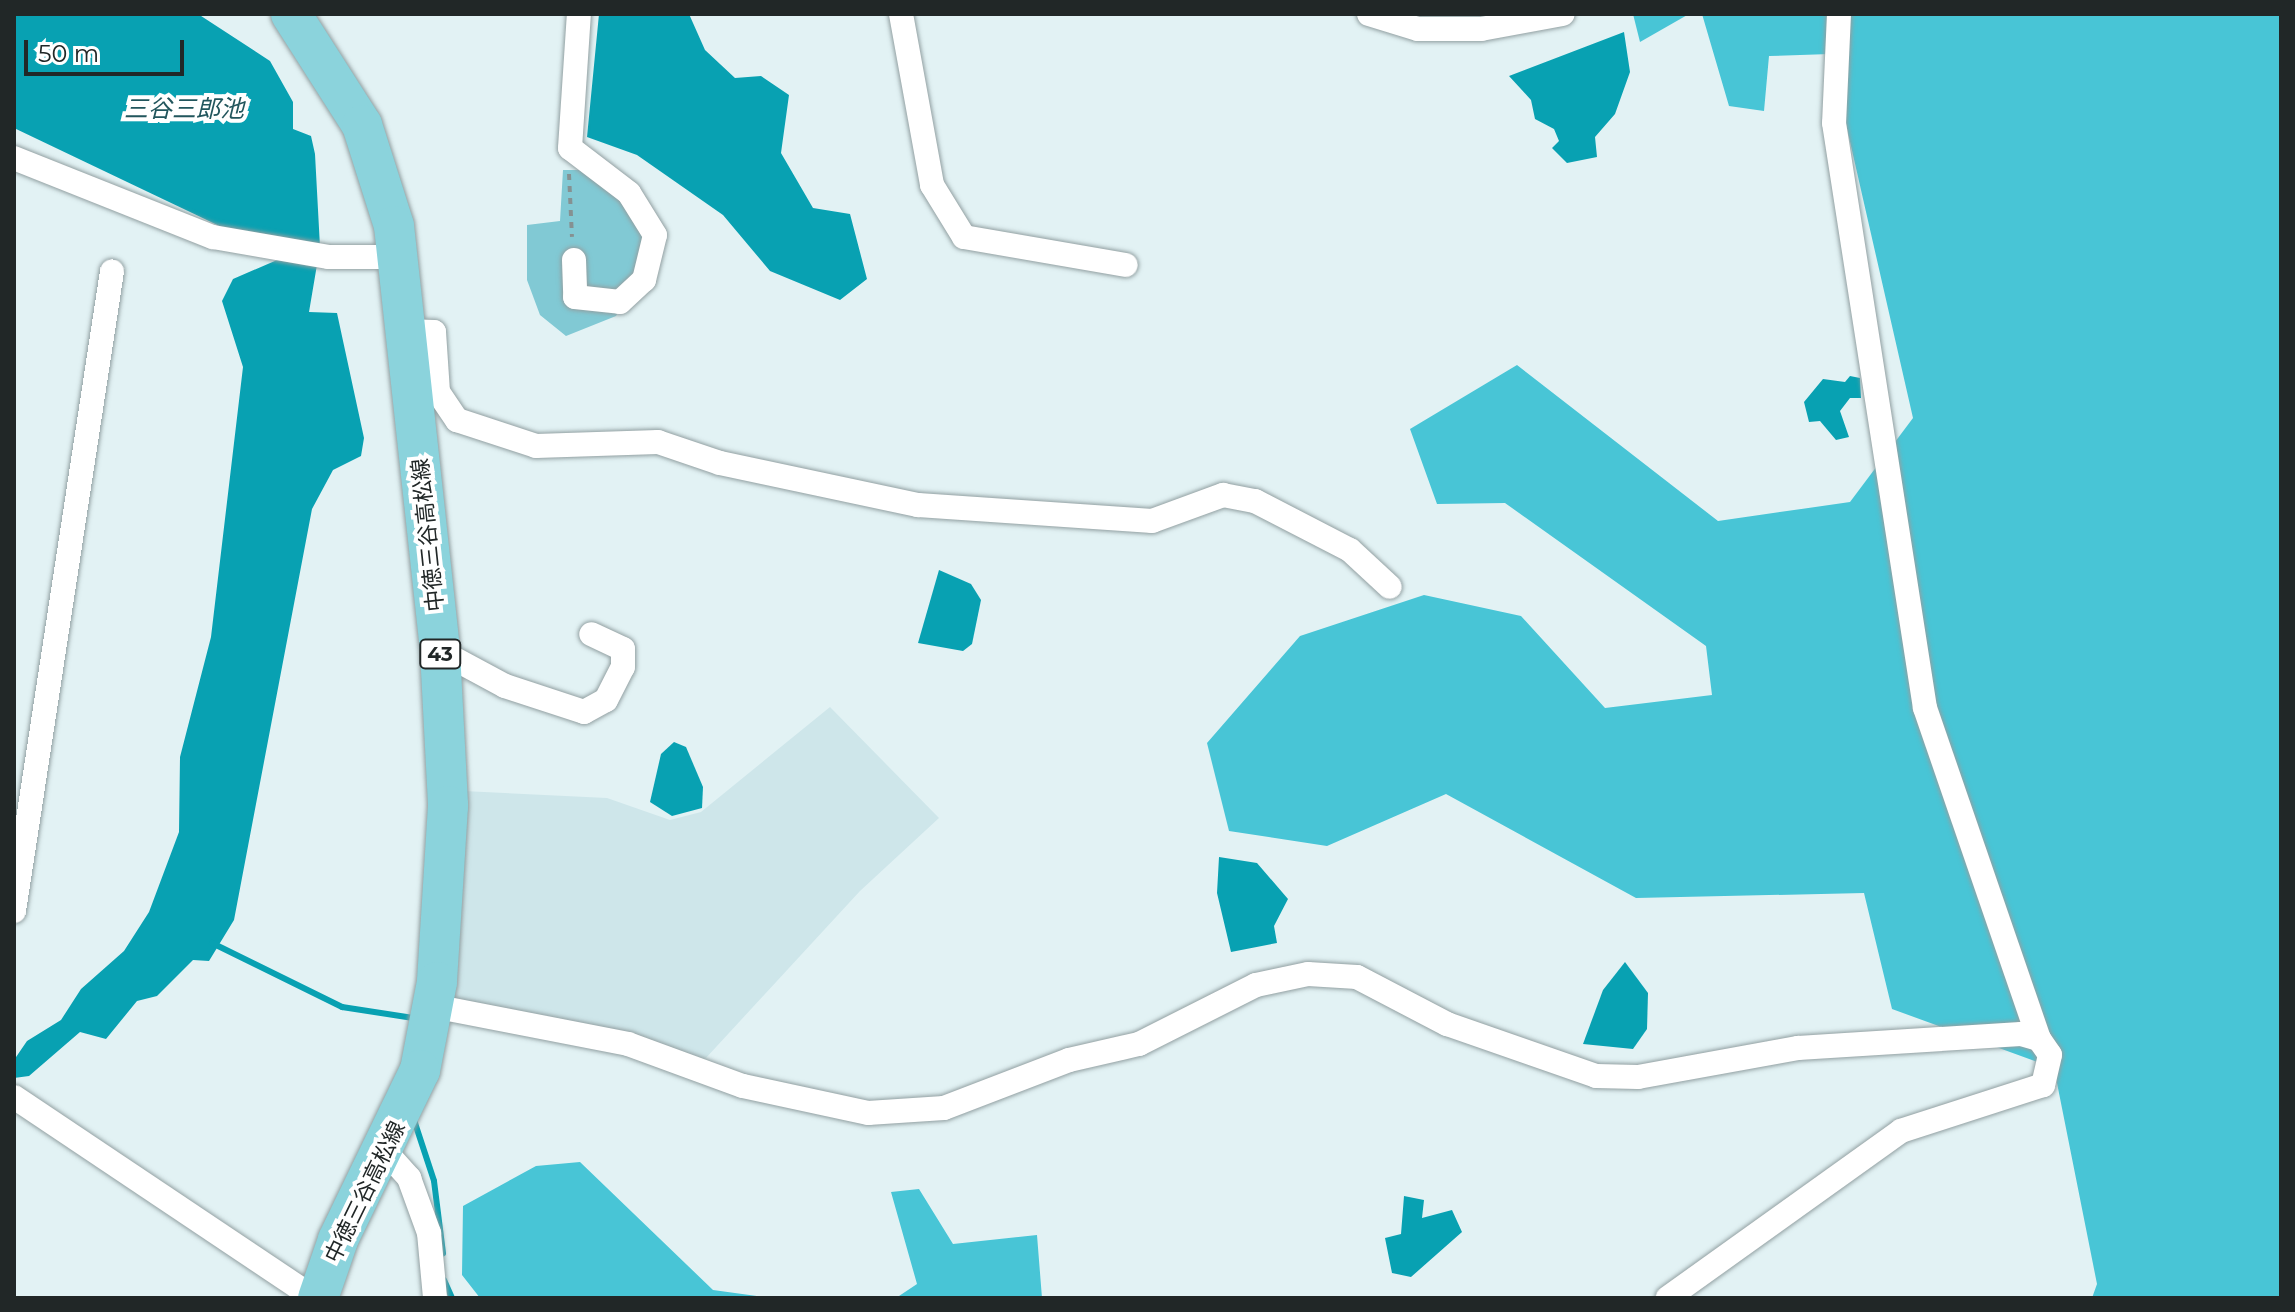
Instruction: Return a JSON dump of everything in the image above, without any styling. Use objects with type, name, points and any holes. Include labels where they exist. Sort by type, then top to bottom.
[{"type":"main road","name":"中徳三谷高松線","points":[[301,17],[375,153],[399,257],[440,651],[448,806],[433,1006],[420,1070],[338,1240],[316,1298]]},
{"type":"street","points":[[574,260],[575,297],[620,302],[644,280],[655,235],[629,193],[570,148],[579,14]]},
{"type":"street","points":[[901,14],[932,185],[964,237],[1126,265]]},
{"type":"street","points":[[1369,14],[1418,29],[1481,29],[1563,14]]},
{"type":"street","points":[[1668,1298],[1901,1131],[2043,1085],[2050,1055],[2039,1039],[1925,708],[1834,123],[1839,14]]},
{"type":"street","points":[[14,158],[213,237],[329,257],[399,257]]},
{"type":"street","points":[[14,911],[112,271]]},
{"type":"street","points":[[406,331],[434,332],[438,392],[457,420],[536,446],[658,442],[720,463],[918,505],[1152,521],[1223,495],[1255,501],[1350,550],[1390,587]]},
{"type":"street","points":[[440,651],[557,708],[584,712],[606,700],[623,667],[623,649],[591,634]]},
{"type":"street","points":[[433,1006],[628,1044],[743,1086],[868,1113],[944,1108],[1069,1060],[1139,1044],[1256,985],[1308,974],[1357,977],[1447,1024],[1596,1076],[1638,1077],[1798,1048],[2021,1034],[2039,1039]]},
{"type":"street","points":[[14,1097],[316,1298]]},
{"type":"street","points":[[384,1150],[409,1178],[429,1233],[435,1298]]},
{"type":"path","points":[[570,148],[574,260]]},
{"type":"shaded area","points":[[1633,14],[1689,14],[1640,42]]},
{"type":"shaded area","points":[[1702,14],[2281,14],[2281,1298],[2092,1298],[2097,1284],[2054,1068],[1892,1009],[1864,893],[1636,898],[1446,794],[1327,846],[1229,831],[1207,743],[1300,636],[1424,595],[1521,616],[1605,708],[1712,695],[1706,646],[1505,503],[1437,504],[1410,429],[1517,365],[1718,521],[1850,502],[1913,418],[1830,54],[1769,56],[1764,111],[1729,106]]},
{"type":"shaded area","points":[[563,170],[590,170],[650,221],[636,283],[616,316],[566,336],[540,315],[527,280],[527,225],[560,221]]},
{"type":"shaded area","points":[[830,707],[939,818],[860,891],[705,1059],[611,1029],[460,1006],[445,994],[463,791],[607,798],[670,820],[701,812]]},
{"type":"shaded area","points":[[580,1162],[713,1290],[771,1298],[480,1298],[462,1275],[463,1206],[536,1166]]},
{"type":"shaded area","points":[[919,1189],[953,1244],[1037,1235],[1042,1298],[896,1298],[917,1284],[891,1192]]},
{"type":"water","name":"三谷三郎池","points":[[14,14],[198,14],[270,61],[293,102],[293,129],[311,136],[315,154],[320,247],[309,312],[337,313],[364,438],[361,456],[333,470],[312,509],[234,920],[209,961],[193,960],[157,996],[137,1001],[106,1039],[80,1032],[29,1076],[14,1078],[14,1060],[27,1041],[61,1020],[81,989],[124,951],[149,912],[179,832],[180,757],[211,637],[243,367],[222,301],[233,279],[284,257],[14,128]]},
{"type":"water","points":[[599,14],[689,14],[705,50],[735,78],[761,76],[789,95],[781,153],[813,208],[850,214],[867,279],[840,300],[770,271],[723,215],[637,155],[587,137]]},
{"type":"water","points":[[1624,32],[1630,72],[1615,114],[1595,137],[1597,157],[1567,163],[1552,148],[1559,141],[1554,129],[1535,119],[1531,100],[1509,76]]},
{"type":"water","points":[[1850,376],[1860,378],[1861,398],[1850,398],[1840,411],[1849,437],[1836,440],[1820,421],[1809,422],[1804,402],[1823,379],[1845,382]]},
{"type":"water","points":[[939,570],[971,584],[981,600],[972,644],[963,651],[918,643]]},
{"type":"water","points":[[674,742],[686,747],[703,787],[702,808],[672,816],[650,802],[661,754]]},
{"type":"water","points":[[1219,857],[1257,863],[1288,899],[1274,926],[1277,943],[1231,952],[1217,893]]},
{"type":"water","points":[[1625,962],[1648,993],[1647,1029],[1633,1049],[1583,1044],[1603,990]]},
{"type":"water","points":[[1404,1196],[1424,1200],[1422,1218],[1452,1210],[1462,1232],[1411,1277],[1392,1273],[1385,1238],[1401,1234]]},
{"type":"waterway","points":[[212,943],[342,1007],[413,1018]]},
{"type":"waterway","points":[[414,1120],[434,1181],[443,1253]]},
{"type":"waterway","points":[[444,1280],[452,1298]]}]
